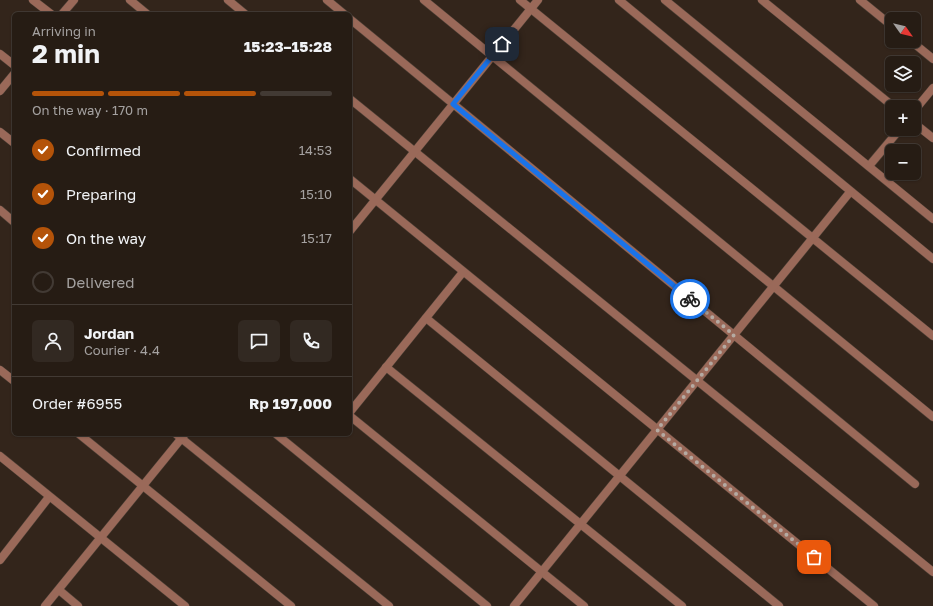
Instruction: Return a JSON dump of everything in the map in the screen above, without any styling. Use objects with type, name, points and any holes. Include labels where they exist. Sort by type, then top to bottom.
[{"type":"street","points":[[33,0],[48,12]]},
{"type":"street","points":[[64,12],[74,0]]},
{"type":"street","points":[[130,0],[145,12]]},
{"type":"street","points":[[228,0],[243,12]]},
{"type":"street","points":[[327,0],[342,12]]},
{"type":"street","points":[[424,0],[933,417]]},
{"type":"street","points":[[520,0],[933,336]]},
{"type":"street","points":[[352,229],[538,0]]},
{"type":"street","points":[[619,0],[933,259]]},
{"type":"street","points":[[665,0],[933,219]]},
{"type":"street","points":[[762,0],[885,100]]},
{"type":"street","points":[[860,0],[885,20]]},
{"type":"street","points":[[352,21],[915,484]]},
{"type":"street","points":[[920,48],[933,59]]},
{"type":"street","points":[[0,54],[12,63]]},
{"type":"street","points":[[0,91],[12,76]]},
{"type":"street","points":[[921,103],[933,88]]},
{"type":"street","points":[[352,101],[933,572]]},
{"type":"street","points":[[921,129],[933,138]]},
{"type":"street","points":[[0,132],[12,141]]},
{"type":"street","points":[[869,166],[894,136]]},
{"type":"street","points":[[352,181],[874,606]]},
{"type":"street","points":[[514,606],[850,192]]},
{"type":"street","points":[[0,210],[12,220]]},
{"type":"street","points":[[352,410],[463,272]]},
{"type":"street","points":[[426,318],[779,606]]},
{"type":"street","points":[[386,367],[682,606]]},
{"type":"street","points":[[0,370],[12,379]]},
{"type":"street","points":[[352,418],[584,606]]},
{"type":"street","points":[[81,436],[291,606]]},
{"type":"street","points":[[45,606],[143,486],[180,436]]},
{"type":"street","points":[[182,436],[390,606]]},
{"type":"street","points":[[278,436],[487,606]]},
{"type":"street","points":[[1,459],[185,606]]},
{"type":"street","points":[[0,560],[49,497]]},
{"type":"street","points":[[59,590],[78,606]]},
{"type":"way so far","points":[[690,299],[734,335],[657,430],[814,557]]},
{"type":"route","points":[[502,44],[453,104],[690,299]]}]
